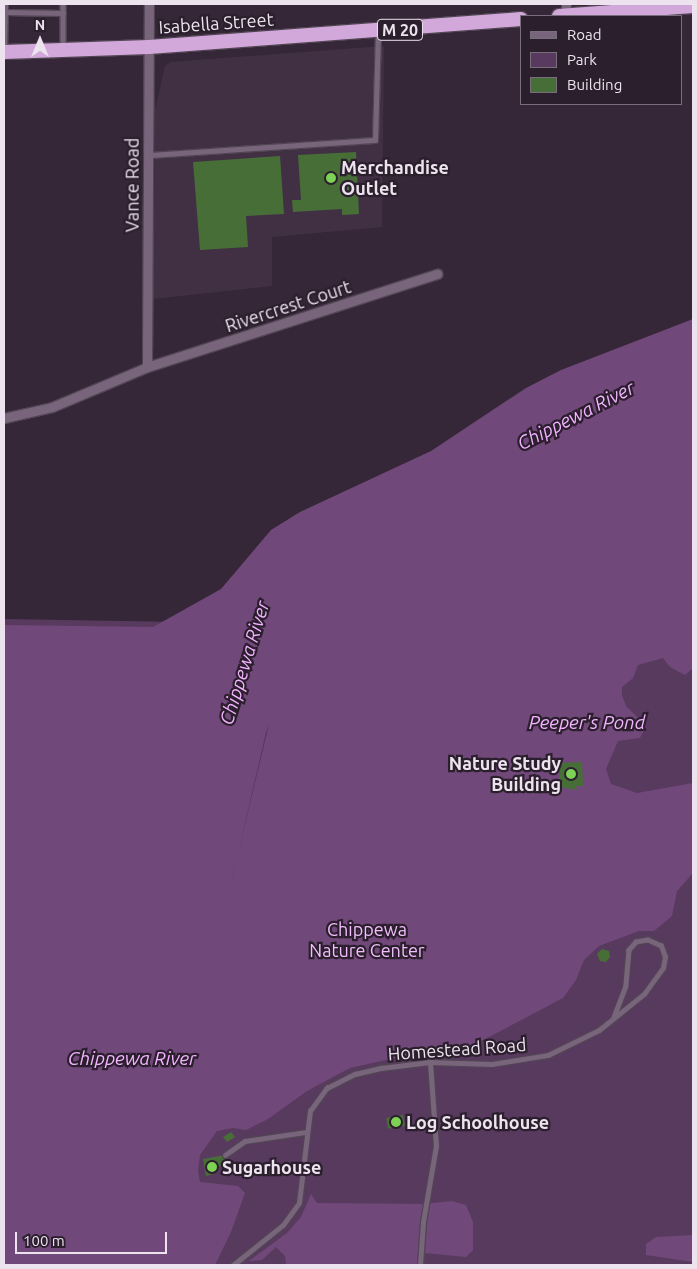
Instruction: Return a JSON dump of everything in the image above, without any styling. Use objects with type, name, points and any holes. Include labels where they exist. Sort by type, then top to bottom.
[{"type":"highway","points":[[579,15],[693,6]]},
{"type":"highway","name":"Isabella Street","points":[[4,52],[149,47],[378,32],[520,19]]},
{"type":"street","name":"Vance Road","points":[[147,367],[149,4]]},
{"type":"street","name":"Rivercrest Court","points":[[4,418],[52,407],[147,367],[438,274]]},
{"type":"lane","points":[[4,52],[5,4]]},
{"type":"lane","points":[[63,4],[63,51]]},
{"type":"lane","points":[[5,12],[63,13]]},
{"type":"lane","points":[[148,155],[375,140],[378,32]]},
{"type":"lane","name":"Homestead Road","points":[[233,1265],[283,1225],[299,1203],[304,1182],[306,1132],[310,1111],[327,1088],[356,1074],[430,1062],[492,1064],[548,1055],[599,1030],[614,1016],[644,994],[656,979],[665,957],[661,946],[648,940],[636,942],[629,950],[626,986],[614,1016]]},
{"type":"lane","points":[[420,1265],[423,1222],[436,1146],[430,1062]]},
{"type":"lane","points":[[225,1155],[245,1141],[306,1132]]},
{"type":"shaded area","points":[[384,46],[382,227],[272,237],[272,286],[153,299],[155,110],[165,66],[171,62]]},
{"type":"shaded area","name":"Chippewa Nature Center","points":[[693,319],[693,668],[685,675],[670,667],[663,658],[638,665],[633,678],[622,687],[622,695],[626,706],[646,726],[640,738],[618,741],[606,769],[611,784],[637,793],[693,783],[693,873],[677,891],[672,916],[654,931],[639,931],[599,946],[584,960],[576,980],[563,998],[470,1047],[437,1056],[399,1057],[350,1068],[307,1091],[268,1119],[246,1130],[233,1128],[217,1131],[200,1155],[198,1171],[200,1182],[238,1186],[245,1193],[231,1232],[215,1265],[4,1265],[4,625],[153,627],[221,589],[271,530],[300,512],[431,451],[526,388],[561,370]],"holes":[[[269,725],[237,856],[266,732]]]},
{"type":"shaded area","points":[[311,1194],[317,1203],[423,1204],[452,1201],[466,1205],[473,1222],[473,1250],[466,1257],[425,1253],[420,1265],[286,1265],[285,1256],[276,1247],[262,1260],[249,1261],[287,1233],[301,1217]]},
{"type":"shaded area","points":[[693,1235],[693,1262],[646,1255],[646,1244],[656,1237]]},
{"type":"green space","name":"Chippewa Nature Center","points":[[693,422],[693,1265],[4,1265],[4,619],[300,624]]},
{"type":"building","points":[[356,152],[359,214],[342,215],[342,209],[293,212],[292,200],[301,200],[298,155]]},
{"type":"building","points":[[280,156],[284,214],[246,216],[248,247],[200,250],[193,162]]},
{"type":"building","name":"Nature Study Building","points":[[582,762],[583,786],[576,786],[577,790],[560,787],[559,763]]},
{"type":"building","points":[[602,949],[609,951],[610,957],[606,962],[600,961],[597,954]]},
{"type":"building","name":"Log Schoolhouse","points":[[403,1115],[405,1126],[388,1129],[386,1118]]},
{"type":"building","points":[[231,1132],[235,1137],[227,1142],[223,1137]]},
{"type":"building","name":"Sugarhouse","points":[[225,1155],[226,1165],[213,1168],[214,1174],[206,1176],[203,1159]]},
{"type":"waterway","points":[[593,686],[625,654],[645,638],[657,633]]},
{"type":"place","name":"Merchandise Outlet","points":[[331,178]]},
{"type":"place","name":"Nature Study Building","points":[[571,774]]},
{"type":"place","name":"Log Schoolhouse","points":[[396,1122]]},
{"type":"place","name":"Sugarhouse","points":[[212,1167]]},
{"type":"water label","name":"Chippewa River","points":[[576,416]]},
{"type":"water label","name":"Chippewa River","points":[[245,663]]},
{"type":"water label","name":"Peeper's Pond","points":[[587,723]]},
{"type":"water label","name":"Chippewa River","points":[[132,1059]]}]
